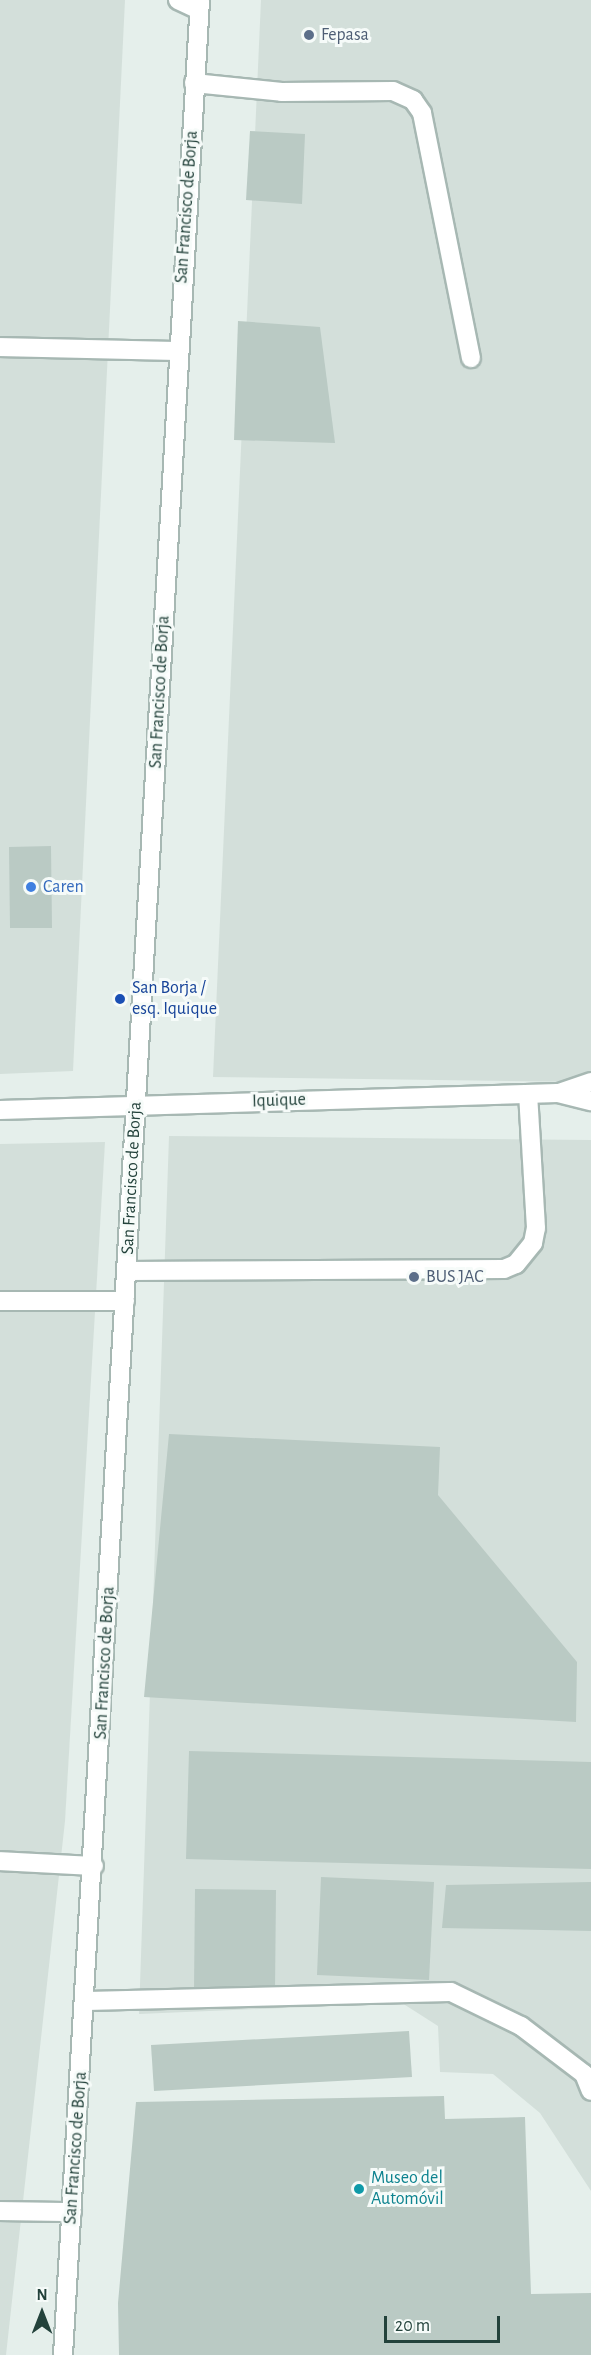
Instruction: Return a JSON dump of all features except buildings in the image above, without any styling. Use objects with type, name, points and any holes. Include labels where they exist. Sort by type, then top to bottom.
[{"type":"street","points":[[178,0],[200,5]]},
{"type":"street","name":"San Francisco de Borja","points":[[63,2355],[94,1866],[178,351],[200,5]]},
{"type":"street","points":[[194,83],[282,92],[393,91],[413,100],[422,113],[471,358]]},
{"type":"street","points":[[0,347],[178,351]]},
{"type":"street","name":"Iquique","points":[[558,1093],[591,1082]]},
{"type":"street","name":"Iquique","points":[[0,1110],[558,1093],[591,1101]]},
{"type":"street","points":[[127,1271],[504,1269],[516,1264],[533,1243],[536,1228],[528,1094]]},
{"type":"street","points":[[0,1301],[125,1301]]},
{"type":"street","points":[[0,1861],[94,1866]]},
{"type":"street","points":[[86,2001],[451,1992],[521,2026],[584,2074],[591,2091]]},
{"type":"street","points":[[0,2211],[72,2212]]},
{"type":"shaded area","points":[[0,0],[125,0],[73,1071],[0,1074]]},
{"type":"shaded area","points":[[261,0],[591,0],[591,1082],[213,1077]]},
{"type":"shaded area","points":[[169,1136],[591,1140],[591,2191],[540,2113],[493,2074],[440,2072],[438,2026],[402,2003],[139,2014]]},
{"type":"shaded area","points":[[105,1142],[65,1821],[6,2355],[0,2355],[0,1144]]},
{"type":"place","name":"Fepasa","points":[[309,35]]},
{"type":"place","name":"Caren","points":[[31,887]]},
{"type":"place","name":"San Borja / esq. Iquique","points":[[120,999]]},
{"type":"place","name":"BUS JAC","points":[[414,1277]]},
{"type":"place","name":"Museo del Automóvil","points":[[359,2189]]}]
